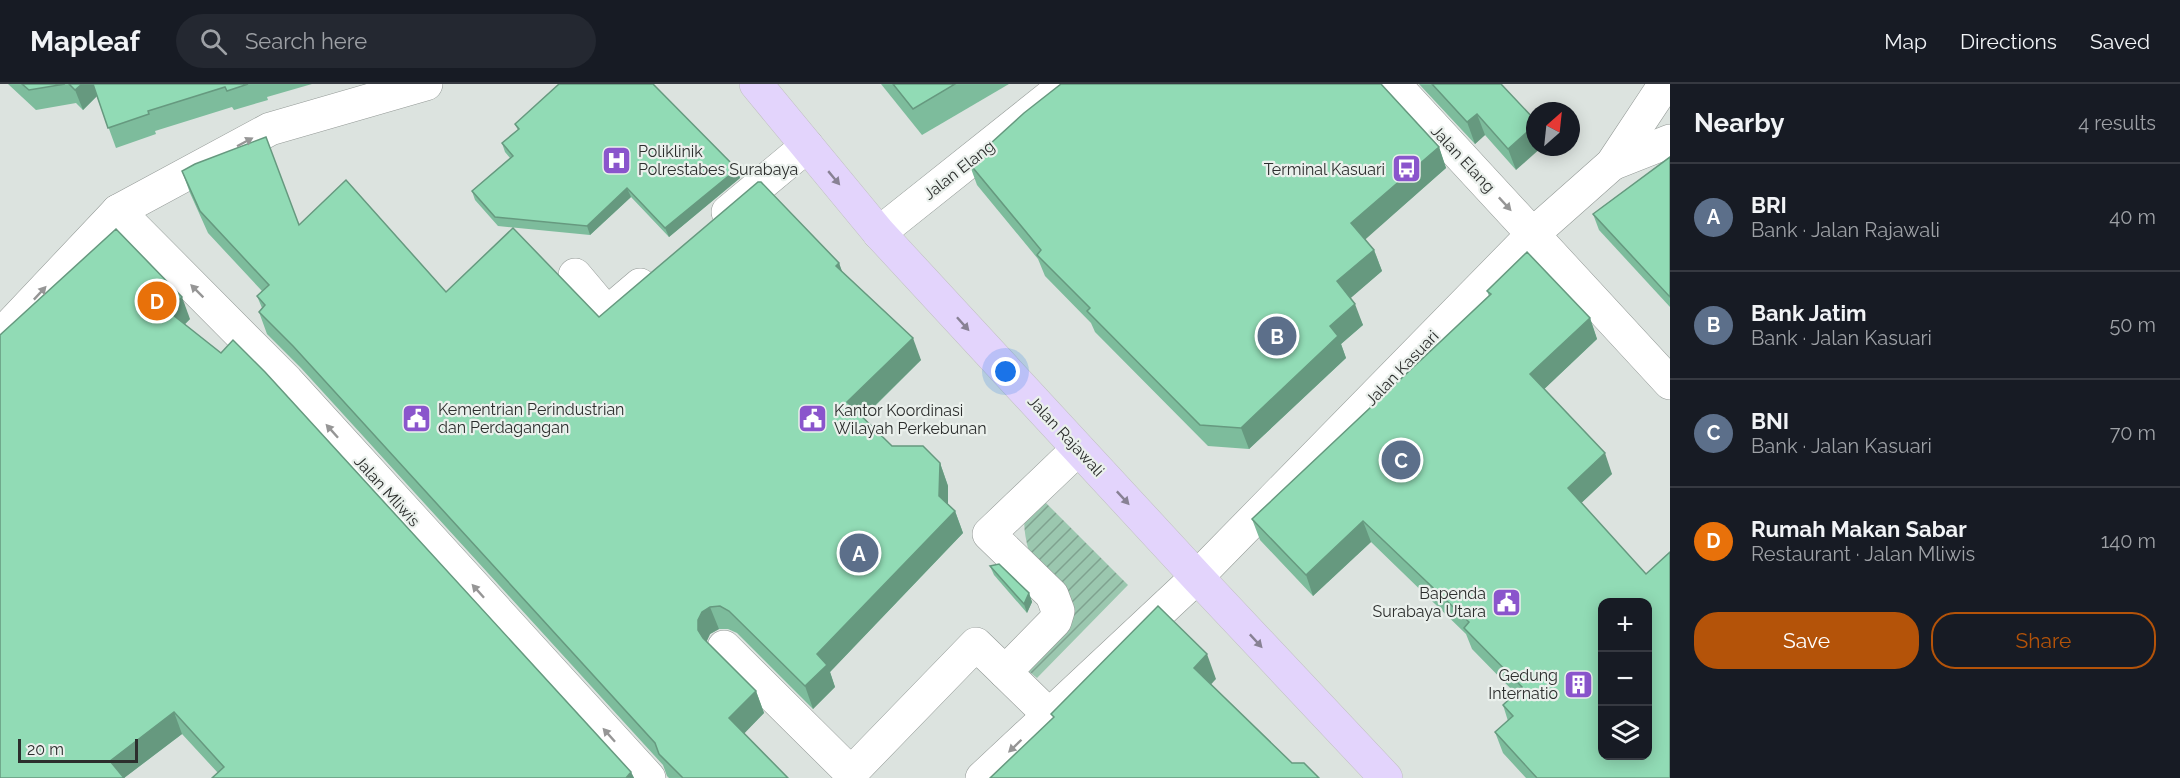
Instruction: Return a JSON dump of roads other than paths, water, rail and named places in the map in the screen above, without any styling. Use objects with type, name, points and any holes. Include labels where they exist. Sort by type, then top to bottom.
[{"type":"main road","name":"Jalan Rajawali","points":[[756,84],[879,233],[1386,778]]},
{"type":"street","points":[[0,336],[118,211],[270,129],[426,84]]},
{"type":"street","name":"Jalan Elang","points":[[879,233],[1066,84]]},
{"type":"street","name":"Jalan Elang","points":[[1394,84],[1670,383]]},
{"type":"street","name":"Jalan Kasuari","points":[[982,778],[1197,577],[1533,234],[1612,164],[1665,84]]},
{"type":"street","name":"Jalan Kasuari","points":[[1612,164],[1670,141]]},
{"type":"street","points":[[707,229],[807,146]]},
{"type":"street","name":"Jalan Mliwis","points":[[118,211],[287,381],[649,778]]},
{"type":"street","points":[[575,275],[607,313],[661,267]]},
{"type":"street","points":[[1005,672],[1055,621],[1058,610],[1052,596],[989,534],[1078,449]]},
{"type":"street","points":[[724,647],[853,775],[976,644],[1048,714]]},
{"type":"place","name":"Poliklinik Polrestabes Surabaya","points":[[617,160]]},
{"type":"place","name":"Terminal Kasuari","points":[[1406,169]]},
{"type":"place","name":"Rumah Makan Sabar","points":[[157,301]]},
{"type":"place","name":"Bank Jatim","points":[[1277,336]]},
{"type":"place","name":"Kementrian Perindustrian dan Perdagangan","points":[[417,418]]},
{"type":"place","name":"Kantor Koordinasi Wilayah Perkebunan","points":[[813,419]]},
{"type":"place","name":"BNI","points":[[1401,460]]},
{"type":"place","name":"BRI","points":[[859,553]]},
{"type":"place","name":"Bapenda Surabaya Utara","points":[[1507,602]]},
{"type":"place","name":"Gedung Internatio","points":[[1579,684]]}]
